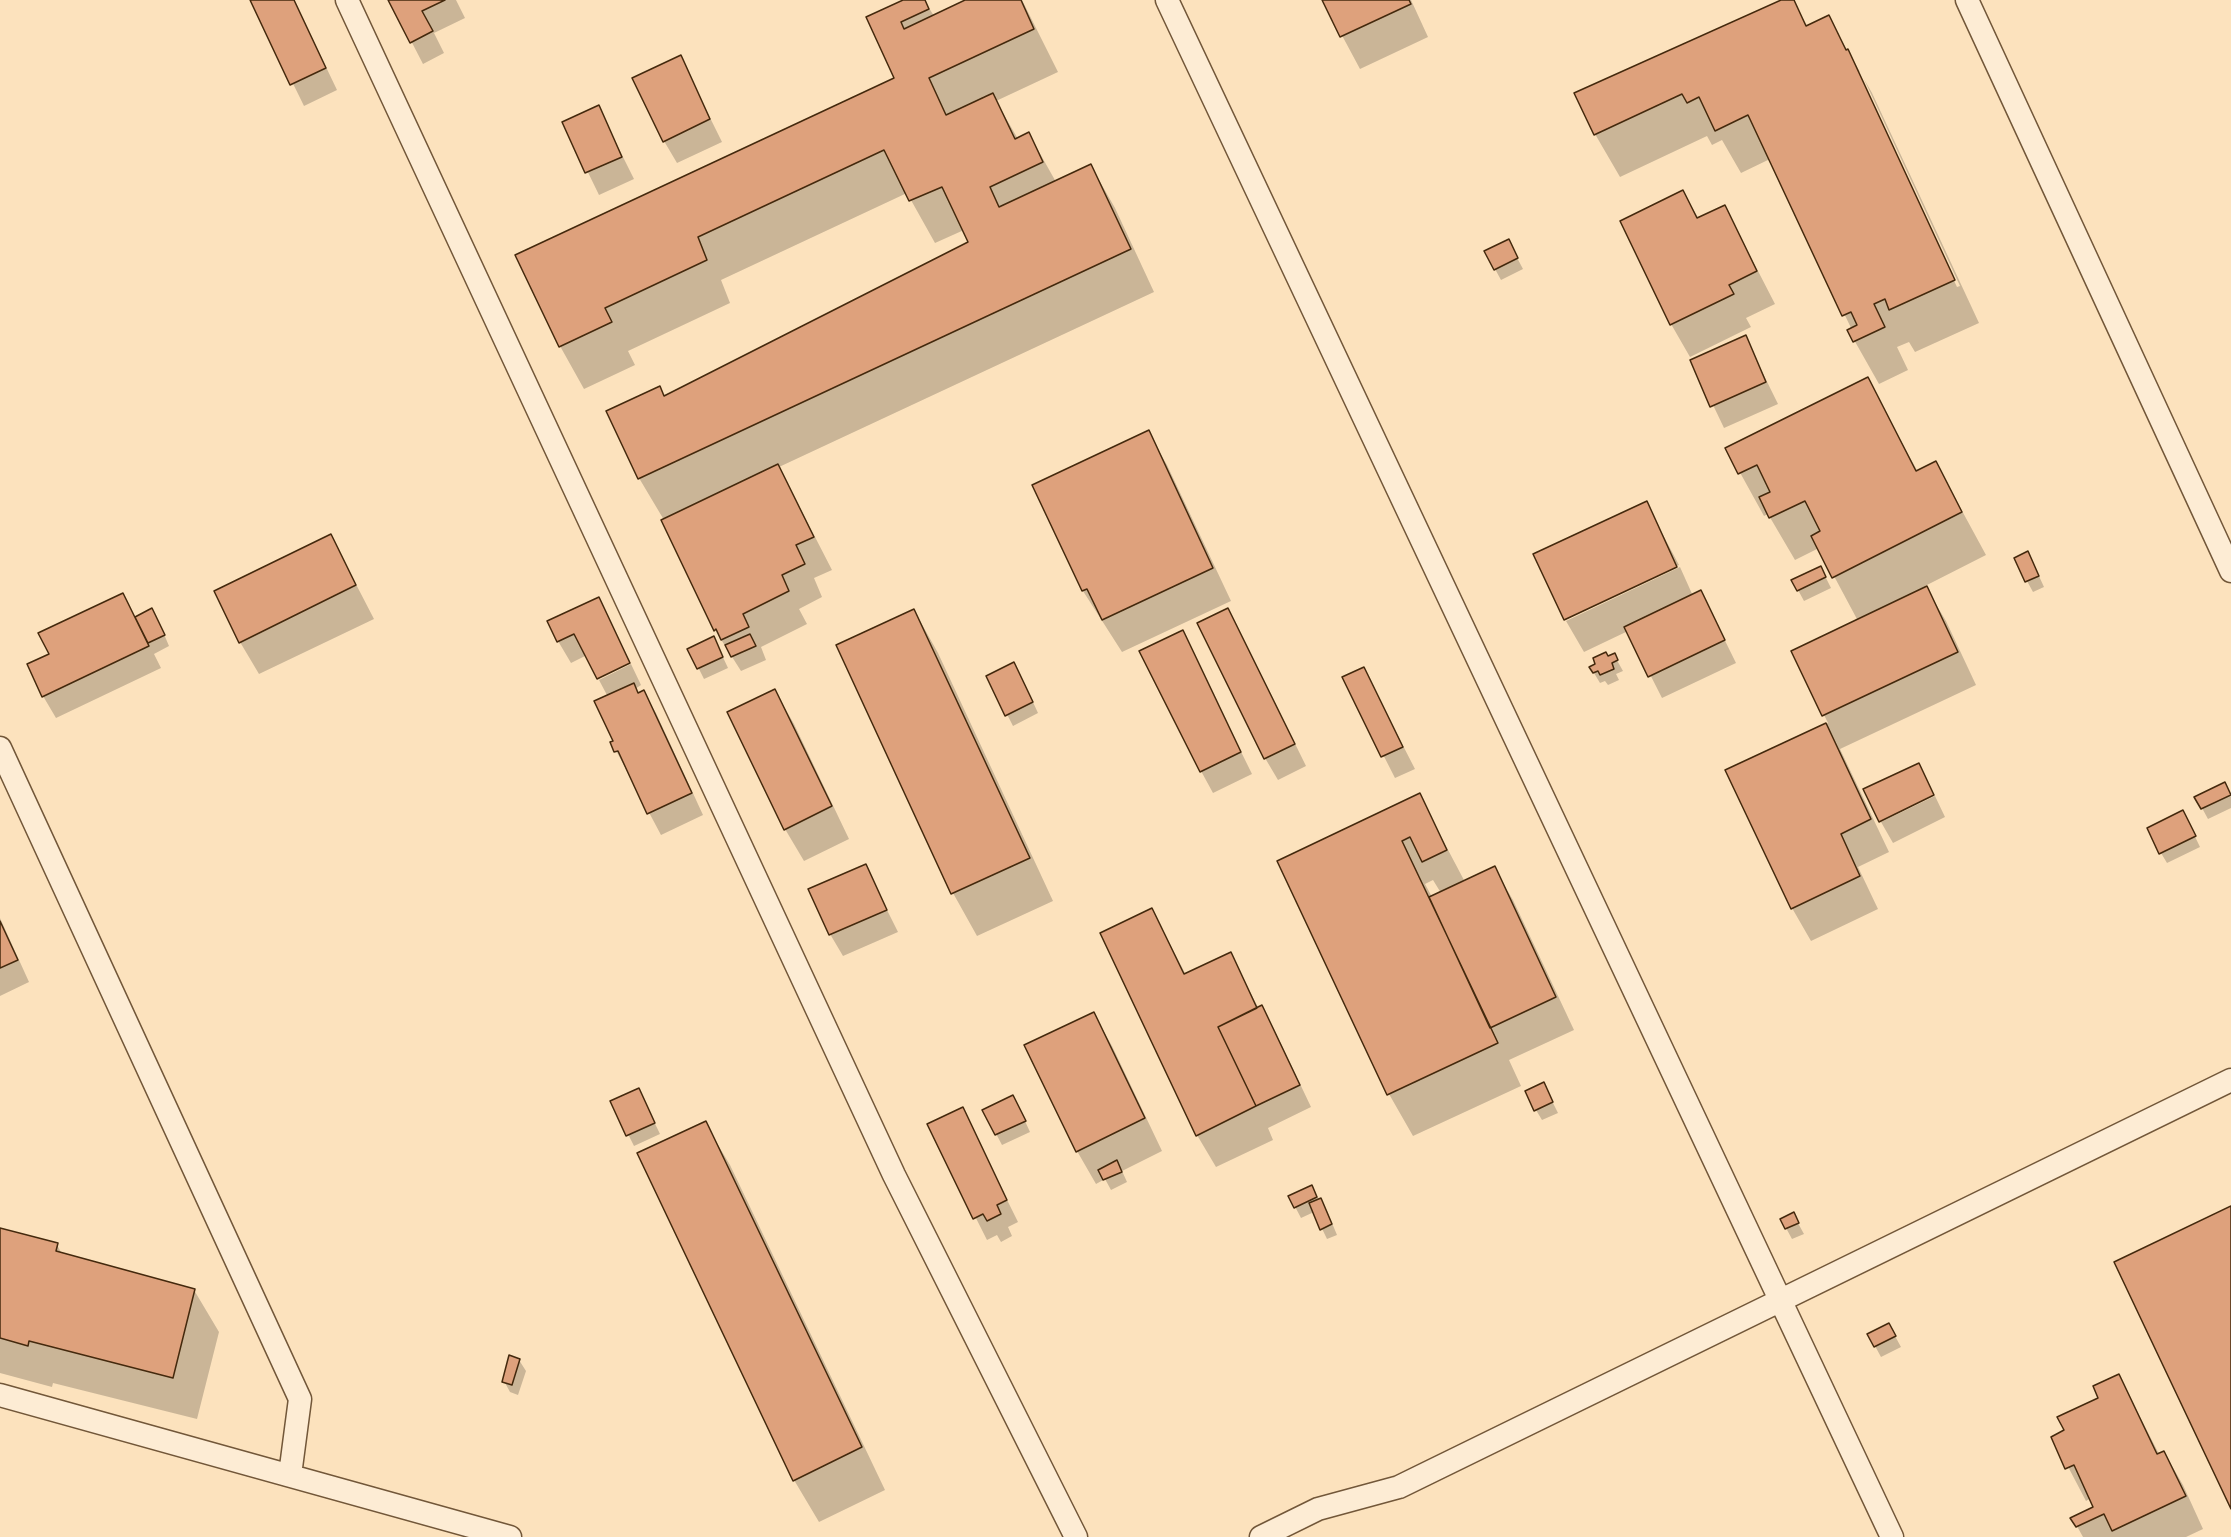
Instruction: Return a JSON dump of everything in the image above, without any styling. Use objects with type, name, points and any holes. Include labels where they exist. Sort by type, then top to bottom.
[{"type":"lane","points":[[346,0],[894,1175],[1076,1537]]},
{"type":"lane","points":[[1167,0],[1892,1537]]},
{"type":"lane","points":[[1967,0],[2231,571]]},
{"type":"lane","points":[[0,748],[300,1399],[290,1475]]},
{"type":"lane","points":[[1261,1537],[1318,1509],[1399,1487],[2231,1080]]},
{"type":"lane","points":[[0,1395],[510,1537]]},
{"type":"building","points":[[250,0],[294,0],[326,68],[290,85]]},
{"type":"building","points":[[388,0],[445,0],[422,11],[433,31],[410,43]]},
{"type":"building","points":[[903,0],[925,0],[929,9],[901,22],[904,29],[965,0],[1021,0],[1034,29],[929,78],[946,115],[993,93],[1015,139],[1029,132],[1043,162],[990,187],[999,207],[1091,164],[1131,249],[638,479],[606,411],[660,386],[664,396],[968,242],[942,187],[909,201],[884,150],[698,237],[707,260],[605,308],[612,322],[559,347],[515,255],[894,78],[866,17]]},
{"type":"building","points":[[1322,0],[1409,0],[1411,4],[1340,37]]},
{"type":"building","points":[[1781,0],[1794,0],[1806,26],[1829,15],[1846,50],[1848,49],[1955,280],[1889,310],[1885,299],[1874,304],[1885,327],[1853,342],[1847,330],[1857,325],[1851,312],[1842,316],[1748,115],[1715,131],[1699,97],[1687,103],[1682,94],[1594,135],[1574,93]]},
{"type":"building","points":[[681,55],[710,119],[663,142],[632,78]]},
{"type":"building","points":[[599,105],[622,157],[585,173],[562,122]]},
{"type":"building","points":[[1683,190],[1697,218],[1725,205],[1757,271],[1729,285],[1734,294],[1670,325],[1620,221]]},
{"type":"building","points":[[1509,239],[1518,258],[1494,270],[1484,251]]},
{"type":"building","points":[[1746,335],[1766,382],[1710,407],[1690,360]]},
{"type":"building","points":[[1868,377],[1916,471],[1936,461],[1962,512],[1832,578],[1811,536],[1820,531],[1805,501],[1769,518],[1759,497],[1770,492],[1757,465],[1738,474],[1725,448]]},
{"type":"building","points":[[1149,430],[1213,568],[1102,620],[1087,589],[1082,591],[1032,485]]},
{"type":"building","points":[[778,464],[814,537],[796,545],[805,564],[782,575],[789,591],[743,614],[749,627],[721,640],[716,629],[714,631],[661,520]]},
{"type":"building","points":[[1647,501],[1677,567],[1564,620],[1533,554]]},
{"type":"building","points":[[331,534],[356,585],[239,643],[214,591]]},
{"type":"building","points":[[2028,551],[2039,576],[2025,582],[2014,558]]},
{"type":"building","points":[[1821,566],[1826,577],[1797,591],[1791,580]]},
{"type":"building","points":[[1927,586],[1958,652],[1822,716],[1791,651]]},
{"type":"building","points":[[1701,590],[1725,640],[1648,677],[1624,627]]},
{"type":"building","points":[[123,593],[149,646],[42,697],[27,664],[49,654],[38,633]]},
{"type":"building","points":[[599,597],[630,663],[597,679],[574,634],[557,642],[547,621]]},
{"type":"building","points":[[152,608],[165,635],[148,643],[135,617]]},
{"type":"building","points":[[1228,608],[1295,744],[1264,759],[1197,623]]},
{"type":"building","points":[[914,609],[1030,858],[951,894],[836,645]]},
{"type":"building","points":[[1183,630],[1241,752],[1200,772],[1139,651]]},
{"type":"building","points":[[750,634],[756,646],[731,657],[725,645]]},
{"type":"building","points":[[714,636],[723,657],[697,669],[687,649]]},
{"type":"building","points":[[1606,652],[1608,656],[1615,653],[1618,660],[1612,663],[1614,669],[1600,675],[1598,671],[1593,673],[1589,667],[1595,664],[1593,658]]},
{"type":"building","points":[[1014,662],[1033,702],[1005,716],[986,676]]},
{"type":"building","points":[[1364,667],[1403,747],[1381,757],[1342,677]]},
{"type":"building","points":[[634,683],[638,693],[644,690],[692,793],[647,814],[618,751],[614,752],[610,742],[613,741],[594,701]]},
{"type":"building","points":[[775,689],[832,806],[784,830],[727,712]]},
{"type":"building","points":[[1826,723],[1871,819],[1841,834],[1860,876],[1791,909],[1725,770]]},
{"type":"building","points":[[1919,763],[1934,795],[1879,822],[1863,789]]},
{"type":"building","points":[[2225,782],[2231,795],[2201,809],[2194,797]]},
{"type":"building","points":[[1420,793],[1447,850],[1422,862],[1410,837],[1402,841],[1498,1043],[1387,1095],[1277,861]]},
{"type":"building","points":[[2183,810],[2196,836],[2159,854],[2147,828]]},
{"type":"building","points":[[866,864],[887,910],[829,935],[808,889]]},
{"type":"building","points":[[1495,866],[1556,997],[1490,1028],[1429,897]]},
{"type":"building","points":[[1152,908],[1184,974],[1231,952],[1257,1008],[1218,1027],[1256,1106],[1196,1136],[1100,933]]},
{"type":"building","points":[[0,921],[18,960],[0,968]]},
{"type":"building","points":[[1262,1005],[1300,1085],[1256,1106],[1218,1027]]},
{"type":"building","points":[[1094,1012],[1145,1118],[1076,1152],[1024,1045]]},
{"type":"building","points":[[1544,1082],[1553,1102],[1534,1111],[1525,1091]]},
{"type":"building","points":[[639,1088],[655,1123],[626,1136],[610,1101]]},
{"type":"building","points":[[1013,1095],[1026,1121],[995,1135],[982,1110]]},
{"type":"building","points":[[963,1107],[1007,1200],[997,1205],[1001,1214],[987,1221],[983,1214],[973,1219],[927,1124]]},
{"type":"building","points":[[706,1121],[862,1447],[793,1481],[637,1153]]},
{"type":"building","points":[[1117,1160],[1122,1172],[1103,1180],[1098,1170]]},
{"type":"building","points":[[1312,1185],[1317,1197],[1294,1208],[1288,1196]]},
{"type":"building","points":[[1321,1198],[1332,1224],[1320,1230],[1309,1203]]},
{"type":"building","points":[[2231,1206],[2231,1509],[2114,1262]]},
{"type":"building","points":[[1794,1212],[1799,1223],[1785,1229],[1780,1219]]},
{"type":"building","points":[[0,1228],[58,1243],[56,1251],[195,1289],[173,1378],[29,1341],[28,1346],[0,1338]]},
{"type":"building","points":[[1889,1323],[1896,1336],[1874,1347],[1867,1334]]},
{"type":"building","points":[[509,1355],[520,1359],[512,1385],[502,1382]]},
{"type":"building","points":[[2119,1374],[2157,1454],[2164,1451],[2186,1496],[2112,1531],[2104,1514],[2076,1527],[2070,1518],[2093,1507],[2074,1465],[2065,1469],[2051,1437],[2064,1430],[2057,1417],[2098,1398],[2093,1386]]}]
